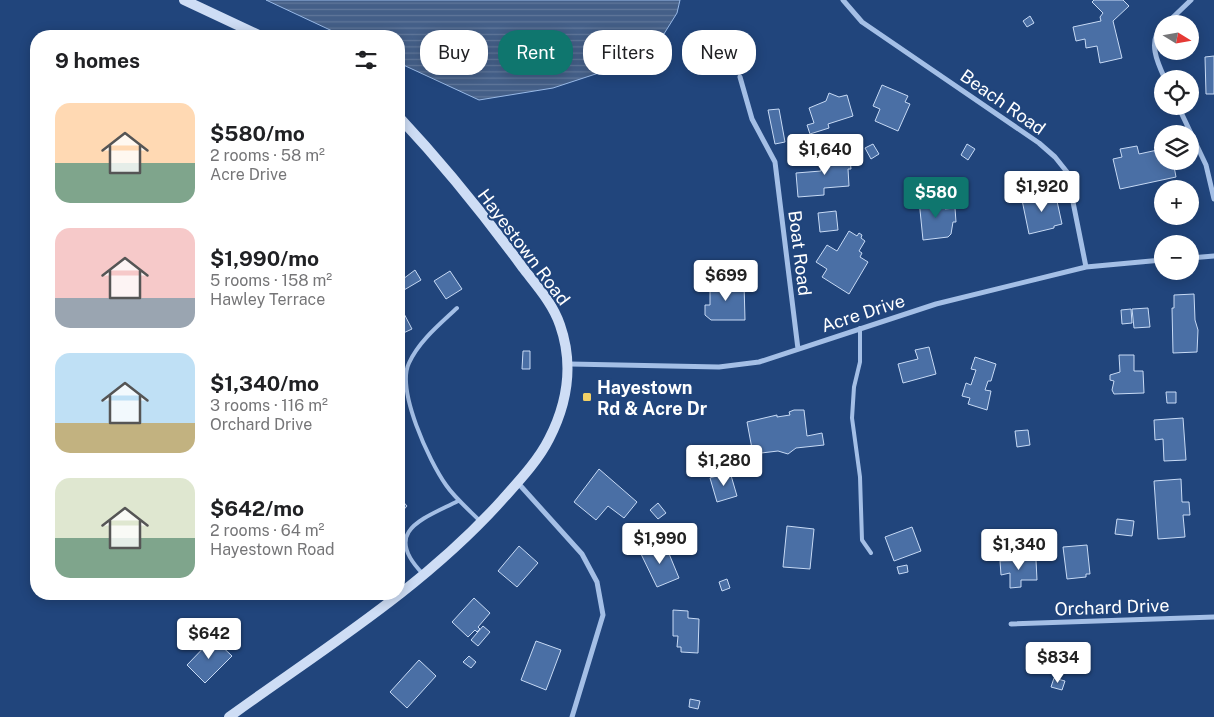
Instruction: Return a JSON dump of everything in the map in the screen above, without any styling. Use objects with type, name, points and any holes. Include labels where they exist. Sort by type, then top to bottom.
[{"type":"street","points":[[184,0],[248,30]]},
{"type":"street","name":"Beach Road","points":[[843,0],[862,22],[1039,143],[1055,157],[1067,172],[1086,267]]},
{"type":"street","points":[[1175,15],[1191,0]]},
{"type":"street","name":"Boat Road","points":[[740,77],[752,119],[775,162],[798,349]]},
{"type":"street","points":[[1182,115],[1206,165],[1214,199]]},
{"type":"street","name":"Hayestown Road","points":[[405,123],[510,249],[551,305],[560,324],[570,364],[564,402],[558,421],[548,441],[517,483],[482,522],[424,576],[405,590]]},
{"type":"street","points":[[1199,257],[1214,256]]},
{"type":"street","name":"Acre Drive","points":[[570,364],[719,367],[758,362],[936,304],[1086,267],[1154,261]]},
{"type":"street","points":[[517,483],[582,554],[597,582],[604,615],[572,717]]},
{"type":"street","name":"Hayestown Road","points":[[229,717],[391,600]]},
{"type":"street","name":"Orchard Drive","points":[[1011,624],[1214,617]]},
{"type":"lane","points":[[456,308],[418,348],[408,364],[407,390],[419,436],[445,484],[458,501],[482,522]]},
{"type":"lane","points":[[860,328],[860,362],[854,387],[852,418],[860,477],[862,540],[871,553]]},
{"type":"lane","points":[[424,576],[413,565],[407,553],[408,531],[415,523],[458,501]]},
{"type":"water","points":[[266,0],[680,0],[677,13],[666,30],[583,30],[583,75],[593,75],[553,88],[479,100],[425,75],[488,75],[488,30],[420,30],[420,73],[405,66],[405,30],[330,30]]},
{"type":"building","points":[[1094,0],[1123,0],[1129,6],[1113,21],[1122,58],[1100,63],[1097,46],[1086,48],[1085,39],[1076,41],[1073,27],[1101,21],[1100,17],[1103,13],[1092,2]]},
{"type":"building","points":[[1030,16],[1034,23],[1027,27],[1023,21]]},
{"type":"building","points":[[1214,56],[1214,94],[1206,94],[1205,57]]},
{"type":"building","points":[[882,85],[908,96],[905,102],[910,104],[898,131],[875,121],[880,109],[873,106]]},
{"type":"building","points":[[829,93],[839,97],[847,95],[853,116],[828,124],[829,128],[810,134],[807,125],[814,123],[809,108],[826,101]]},
{"type":"building","points":[[779,109],[785,142],[775,144],[768,110]]},
{"type":"building","points":[[873,144],[879,154],[871,159],[865,148]]},
{"type":"building","points":[[967,144],[975,149],[968,160],[961,155]]},
{"type":"building","points":[[1137,146],[1139,154],[1154,151],[1154,170],[1175,170],[1176,177],[1154,180],[1154,182],[1120,189],[1113,159],[1122,157],[1120,149]]},
{"type":"building","points":[[845,154],[846,159],[850,159],[851,169],[848,169],[849,186],[824,188],[824,195],[798,197],[796,173],[821,171],[821,156]]},
{"type":"building","points":[[1055,192],[1062,224],[1054,226],[1054,228],[1029,234],[1022,200]]},
{"type":"building","points":[[944,197],[945,209],[955,208],[956,222],[953,222],[951,234],[948,237],[923,240],[919,200]]},
{"type":"building","points":[[836,211],[838,230],[820,232],[818,213]]},
{"type":"building","points":[[849,231],[857,236],[859,233],[862,235],[861,238],[865,241],[859,251],[862,253],[860,257],[868,262],[849,294],[822,277],[827,269],[816,262],[827,245],[837,251]]},
{"type":"building","points":[[415,270],[421,280],[405,289],[405,278]]},
{"type":"building","points":[[450,271],[462,289],[446,299],[434,281]]},
{"type":"building","points":[[744,283],[745,320],[711,320],[705,315],[705,305],[710,305],[710,284]]},
{"type":"building","points":[[1194,294],[1195,320],[1198,330],[1197,352],[1173,353],[1172,308],[1174,308],[1174,295]]},
{"type":"building","points":[[1148,308],[1150,327],[1134,328],[1132,309]]},
{"type":"building","points":[[1131,309],[1132,323],[1122,324],[1121,310]]},
{"type":"building","points":[[405,316],[412,329],[405,332]]},
{"type":"building","points":[[929,347],[936,374],[903,383],[898,364],[918,359],[915,350]]},
{"type":"building","points":[[523,351],[530,351],[530,369],[522,369]]},
{"type":"building","points":[[1119,355],[1134,355],[1134,371],[1143,371],[1144,393],[1114,394],[1112,390],[1114,381],[1110,380],[1110,375],[1120,372]]},
{"type":"building","points":[[975,357],[996,364],[991,381],[988,381],[985,390],[991,391],[987,410],[968,404],[970,398],[962,396],[966,383],[971,385],[976,370],[971,369]]},
{"type":"building","points":[[1166,392],[1176,392],[1176,403],[1167,403]]},
{"type":"building","points":[[804,410],[807,436],[822,433],[824,445],[796,448],[788,454],[778,451],[753,454],[747,422],[777,415],[777,417],[790,415],[789,412]]},
{"type":"building","points":[[1183,418],[1186,460],[1164,461],[1163,439],[1155,440],[1154,420]]},
{"type":"building","points":[[1028,430],[1030,445],[1017,447],[1015,431]]},
{"type":"building","points":[[599,469],[637,502],[624,518],[608,506],[596,520],[574,502]]},
{"type":"building","points":[[730,472],[737,496],[717,502],[710,478]]},
{"type":"building","points":[[1181,479],[1182,502],[1189,502],[1190,515],[1183,515],[1185,537],[1158,539],[1154,481]]},
{"type":"building","points":[[658,503],[666,513],[658,519],[650,510]]},
{"type":"building","points":[[1117,519],[1134,521],[1132,536],[1115,534]]},
{"type":"building","points":[[787,526],[814,529],[810,569],[783,567]]},
{"type":"building","points":[[912,527],[921,551],[894,561],[885,537]]},
{"type":"building","points":[[665,544],[679,578],[657,587],[641,554]]},
{"type":"building","points":[[1087,545],[1090,574],[1086,574],[1086,577],[1067,579],[1063,547]]},
{"type":"building","points":[[519,546],[538,563],[517,587],[498,571]]},
{"type":"building","points":[[1036,560],[1037,580],[1021,580],[1021,587],[1010,588],[1010,573],[1001,575],[1000,561]]},
{"type":"building","points":[[907,565],[908,572],[899,574],[897,567]]},
{"type":"building","points":[[727,579],[730,588],[722,591],[719,582]]},
{"type":"building","points":[[474,598],[490,613],[478,627],[480,629],[477,632],[475,630],[468,637],[452,622]]},
{"type":"building","points":[[673,610],[688,611],[688,618],[699,619],[698,653],[681,652],[681,647],[677,647],[678,636],[673,636]]},
{"type":"building","points":[[483,626],[490,632],[478,646],[471,640]]},
{"type":"building","points":[[213,638],[232,656],[205,683],[187,665]]},
{"type":"building","points":[[536,641],[561,650],[546,690],[521,680]]},
{"type":"building","points":[[469,656],[476,662],[471,668],[463,662]]},
{"type":"building","points":[[419,660],[436,676],[407,708],[390,692]]},
{"type":"building","points":[[1054,678],[1065,681],[1062,690],[1051,687]]},
{"type":"building","points":[[690,699],[700,701],[698,709],[689,707]]},
{"type":"place","name":"Hayestown Rd & Acre Dr","points":[[587,397]]}]
